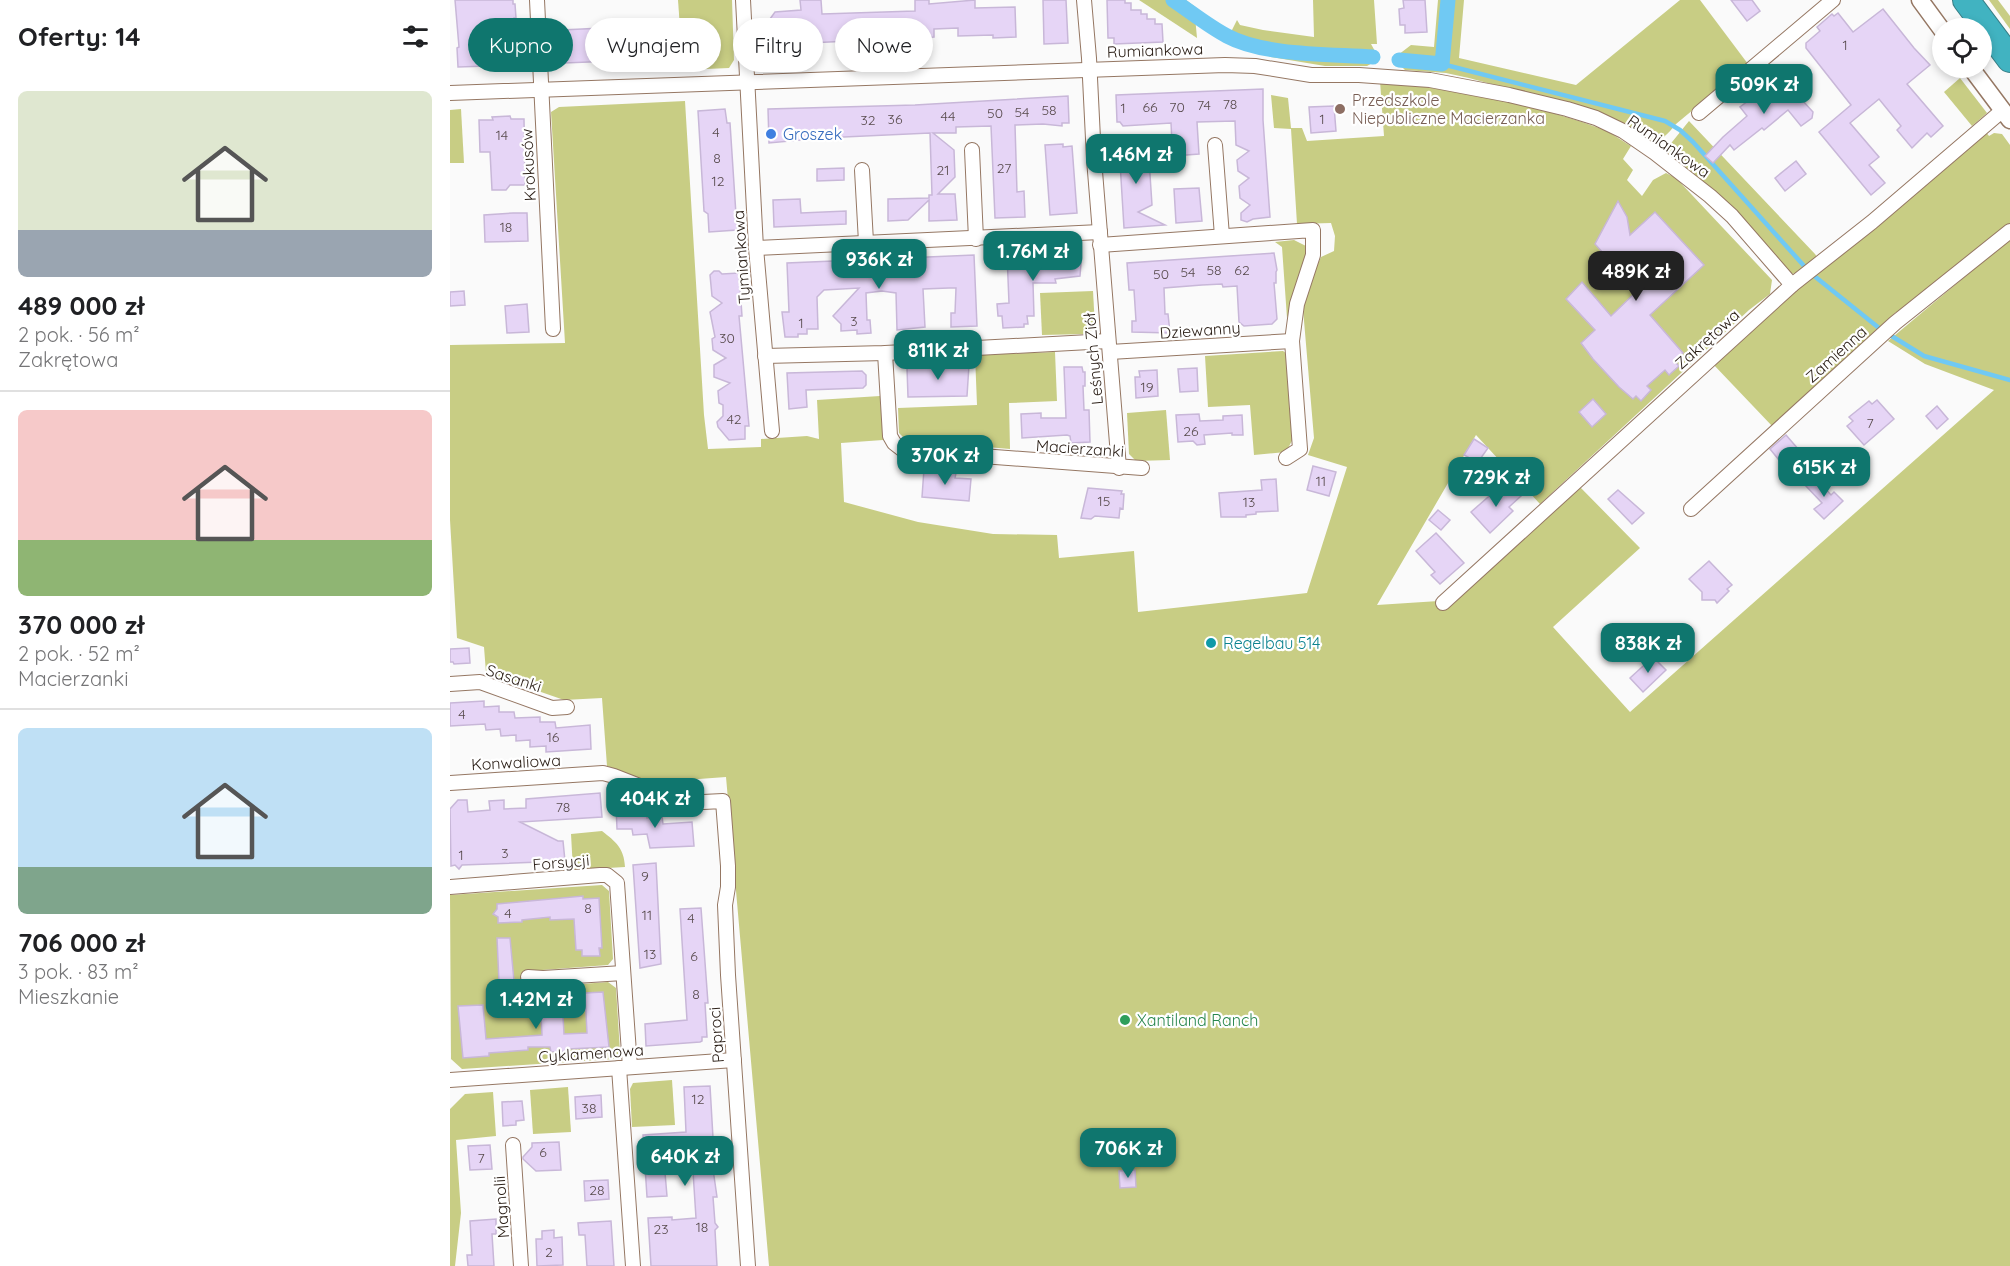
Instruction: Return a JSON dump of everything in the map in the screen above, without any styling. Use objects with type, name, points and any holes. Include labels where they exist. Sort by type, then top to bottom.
[{"type":"highway","points":[[1966,0],[2010,59]]},
{"type":"street","name":"Krokusów","points":[[537,0],[553,329]]},
{"type":"street","name":"Tymiankowa","points":[[743,0],[756,248],[772,430]]},
{"type":"street","name":"Leśnych Ziół","points":[[1084,0],[1094,159],[1119,468]]},
{"type":"street","points":[[1699,113],[1833,0]]},
{"type":"street","points":[[1920,0],[1933,18]]},
{"type":"street","name":"Rumiankowa","points":[[450,93],[1235,65],[1311,75],[1359,75],[1430,80],[1567,109],[1596,118],[1623,132],[1684,174],[1732,216],[1792,285]]},
{"type":"street","points":[[1978,78],[2006,115]]},
{"type":"street","name":"Zakrętowa","points":[[1443,603],[1792,285],[2006,115]]},
{"type":"street","points":[[1215,145],[1222,236]]},
{"type":"street","points":[[972,150],[976,239]]},
{"type":"street","points":[[862,170],[866,242]]},
{"type":"street","points":[[756,248],[976,239],[1222,236],[1313,230],[1313,255],[1297,304],[1292,340],[1300,449],[1286,458]]},
{"type":"street","name":"Zamienna","points":[[1691,509],[1895,323],[2010,231]]},
{"type":"street","name":"Dziewanny","points":[[765,356],[1292,340]]},
{"type":"street","name":"Macierzanki","points":[[885,353],[890,436],[894,443],[903,450],[1142,468]]},
{"type":"street","name":"Sasanki","points":[[450,684],[480,682],[552,708],[567,707]]},
{"type":"street","name":"Konwaliowa","points":[[450,783],[603,773],[683,803],[723,801]]},
{"type":"street","name":"Paproci","points":[[723,801],[728,867],[725,905],[728,975],[748,1266]]},
{"type":"street","name":"Forsycji","points":[[450,887],[608,875],[617,883],[623,973],[633,1266]]},
{"type":"street","points":[[528,977],[623,973]]},
{"type":"street","name":"Cyklamenowa","points":[[450,1080],[734,1060]]},
{"type":"street","name":"Magnolii","points":[[513,1145],[521,1266]]},
{"type":"green space","points":[[678,0],[732,0],[733,62],[729,68],[721,68],[721,18],[679,18]]},
{"type":"green space","points":[[1139,0],[1186,0],[1194,6],[1197,38]]},
{"type":"green space","points":[[1313,0],[1374,0],[1377,44],[1371,44],[1376,53],[1376,61],[1367,66],[1325,66],[1271,57],[1227,40],[1237,20],[1240,25],[1314,37]]},
{"type":"green space","points":[[1438,0],[1464,0],[1459,58],[1576,85],[1680,0],[1700,0],[1748,64],[1676,124],[1664,137],[1649,145],[1608,116],[1469,78],[1446,73],[1405,70],[1398,63],[1398,55],[1411,45],[1434,47]]},
{"type":"green space","points":[[1989,0],[1998,0],[2010,16],[2010,29]]},
{"type":"green space","points":[[1960,78],[1987,113],[1972,126],[1944,92]]},
{"type":"green space","points":[[1380,81],[1436,88],[1518,104],[1573,119],[1607,132],[1631,146],[1623,159],[1633,170],[1627,180],[1642,196],[1653,180],[1666,173],[1676,178],[1772,280],[1770,294],[1749,310],[1540,504],[1476,435],[1377,605],[1454,600],[1579,486],[1640,548],[1553,627],[1630,712],[1994,390],[1925,364],[1888,341],[2010,239],[2010,1266],[769,1266],[726,777],[685,780],[686,795],[607,766],[602,698],[564,700],[486,673],[484,647],[457,638],[450,520],[450,345],[565,343],[551,112],[559,107],[685,101],[708,449],[761,447],[761,439],[807,436],[819,439],[817,400],[880,396],[883,440],[841,443],[844,502],[918,522],[993,534],[1057,535],[1059,558],[1134,551],[1138,612],[1307,593],[1347,467],[1308,455],[1314,438],[1303,309],[1311,279],[1321,257],[1334,251],[1335,236],[1331,223],[1297,224],[1291,129],[1274,128],[1271,95],[1288,98],[1291,128],[1302,128],[1307,141],[1384,136]]},
{"type":"green space","points":[[461,109],[464,163],[450,163],[450,110]]},
{"type":"green space","points":[[1689,121],[1817,257],[1796,274],[1789,273],[1713,191],[1682,164],[1664,152]]},
{"type":"green space","points":[[1986,132],[1989,136],[1994,133],[2002,134],[2010,145],[2010,225],[1901,315],[1896,312],[1773,427],[1712,363],[1807,279]]},
{"type":"green space","points":[[1294,240],[1306,246],[1307,262],[1287,318],[1282,247],[1275,242]]},
{"type":"green space","points":[[1093,291],[1095,327],[1088,334],[1042,335],[1040,293]]},
{"type":"green space","points":[[1283,351],[1290,356],[1295,435],[1286,452],[1254,455],[1250,405],[1208,407],[1205,356]]},
{"type":"green space","points":[[1055,352],[1057,401],[1009,403],[1010,449],[906,440],[899,433],[898,408],[977,405],[975,355]]},
{"type":"green space","points":[[1166,410],[1170,460],[1136,461],[1129,454],[1127,413]]},
{"type":"green space","points":[[602,831],[618,846],[623,855],[625,867],[573,870],[571,834]]},
{"type":"green space","points":[[602,885],[609,891],[613,959],[608,965],[529,971],[523,979],[529,988],[608,982],[616,988],[620,1052],[614,1059],[462,1069],[451,1059],[450,895]]},
{"type":"green space","points":[[672,1080],[675,1125],[632,1127],[630,1089],[633,1083]]},
{"type":"green space","points":[[568,1087],[571,1132],[533,1134],[530,1090]]},
{"type":"green space","points":[[493,1092],[496,1136],[456,1140],[461,1213],[455,1266],[450,1266],[450,1109],[465,1094]]},
{"type":"building","points":[[455,0],[513,0],[516,18],[468,18],[468,67],[458,67],[457,48],[459,47]]},
{"type":"building","points":[[800,0],[821,0],[822,14],[915,11],[915,0],[929,0],[929,4],[975,0],[975,8],[1015,7],[1016,37],[958,36],[958,28],[934,29],[933,37],[933,18],[835,18],[835,42],[823,42],[823,18],[771,18],[775,12],[801,10]]},
{"type":"building","points":[[1043,0],[1066,0],[1068,43],[1044,44]]},
{"type":"building","points":[[1107,0],[1125,0],[1125,3],[1131,3],[1131,10],[1141,10],[1141,14],[1147,14],[1147,19],[1155,19],[1155,24],[1162,24],[1163,42],[1114,44],[1114,38],[1108,38]]},
{"type":"building","points":[[1403,0],[1425,0],[1427,32],[1405,33],[1405,25],[1400,25],[1399,9],[1404,8]]},
{"type":"building","points":[[1731,0],[1752,0],[1760,11],[1747,21]]},
{"type":"building","points":[[1883,9],[1930,65],[1907,84],[1943,126],[1931,137],[1927,133],[1912,148],[1897,130],[1901,126],[1879,99],[1850,123],[1879,157],[1869,165],[1885,183],[1871,195],[1819,132],[1851,105],[1806,48],[1806,43],[1820,31],[1817,27],[1832,14],[1834,16],[1838,13],[1853,32]]},
{"type":"building","points":[[573,29],[585,29],[585,62],[573,63]]},
{"type":"building","points":[[1784,79],[1791,87],[1799,88],[1803,92],[1802,100],[1813,112],[1812,118],[1801,126],[1788,110],[1734,150],[1730,145],[1713,163],[1705,156],[1747,116],[1740,107],[1752,98],[1749,95],[1759,86],[1765,93]]},
{"type":"building","points":[[1263,89],[1270,217],[1247,222],[1241,220],[1241,213],[1250,205],[1240,198],[1239,186],[1249,178],[1238,171],[1237,160],[1249,151],[1236,145],[1235,121],[1197,122],[1199,154],[1173,156],[1170,145],[1172,143],[1171,123],[1123,126],[1117,122],[1116,95]]},
{"type":"building","points":[[1068,96],[1069,123],[1062,123],[1062,126],[1015,125],[1017,192],[1024,191],[1025,217],[995,218],[991,126],[956,127],[956,133],[933,133],[954,150],[955,177],[938,194],[955,194],[957,220],[929,221],[929,200],[908,220],[888,221],[888,199],[929,198],[929,195],[932,195],[930,133],[769,143],[768,109],[915,105]]},
{"type":"building","points":[[1334,106],[1336,131],[1311,133],[1309,107]]},
{"type":"building","points":[[725,109],[727,123],[730,123],[737,230],[709,232],[708,214],[704,211],[698,111]]},
{"type":"building","points":[[510,116],[511,119],[524,119],[525,185],[510,185],[506,190],[492,190],[490,152],[480,152],[479,120]]},
{"type":"building","points":[[1131,139],[1148,144],[1152,205],[1138,212],[1165,225],[1124,228],[1119,146],[1134,145]]},
{"type":"building","points":[[1063,144],[1063,147],[1072,146],[1077,213],[1050,215],[1045,145]]},
{"type":"building","points":[[1796,161],[1806,174],[1785,191],[1775,178]]},
{"type":"building","points":[[844,168],[844,180],[817,181],[817,169]]},
{"type":"building","points":[[1199,188],[1202,221],[1176,223],[1174,189]]},
{"type":"building","points":[[800,199],[801,213],[846,211],[846,224],[774,227],[773,200]]},
{"type":"building","points":[[1618,201],[1627,217],[1630,235],[1655,212],[1704,265],[1650,315],[1683,353],[1674,361],[1679,366],[1669,375],[1665,370],[1647,386],[1651,390],[1641,401],[1636,396],[1633,399],[1619,387],[1581,343],[1595,330],[1566,299],[1582,282],[1611,316],[1637,291],[1595,244]]},
{"type":"building","points":[[527,213],[528,241],[485,242],[484,215]]},
{"type":"building","points":[[1069,252],[1069,254],[1079,254],[1080,276],[1055,279],[1056,283],[1033,283],[1034,316],[1027,316],[1028,324],[1024,324],[1024,327],[1003,328],[1002,316],[998,316],[997,304],[1009,303],[1007,254]]},
{"type":"building","points":[[1274,253],[1277,270],[1276,283],[1274,283],[1277,319],[1272,324],[1244,326],[1239,322],[1237,286],[1202,285],[1164,288],[1165,314],[1168,314],[1170,333],[1132,332],[1132,321],[1136,321],[1134,290],[1129,290],[1127,263]]},
{"type":"building","points":[[974,255],[977,326],[951,327],[951,313],[955,313],[956,288],[949,288],[923,289],[925,327],[897,330],[896,293],[882,291],[866,293],[867,320],[870,320],[871,333],[857,334],[857,330],[841,331],[841,324],[833,316],[859,288],[824,290],[817,297],[818,329],[807,329],[807,334],[798,334],[798,337],[785,337],[782,312],[789,312],[787,263]]},
{"type":"building","points":[[714,271],[722,274],[739,273],[742,316],[739,316],[749,426],[745,426],[745,439],[729,440],[718,427],[717,422],[723,416],[723,405],[719,403],[718,391],[730,383],[714,377],[714,365],[726,358],[713,350],[712,339],[715,337],[710,312],[722,303],[712,296],[710,275]]},
{"type":"building","points":[[464,291],[465,305],[450,306],[450,292]]},
{"type":"building","points":[[527,304],[529,332],[507,333],[505,306]]},
{"type":"building","points":[[969,365],[967,396],[908,397],[907,368]]},
{"type":"building","points":[[1064,367],[1082,367],[1085,372],[1084,410],[1089,410],[1090,442],[1071,443],[1070,436],[1067,435],[1022,438],[1021,414],[1041,413],[1041,418],[1066,418]]},
{"type":"building","points":[[1197,368],[1198,391],[1180,392],[1178,369]]},
{"type":"building","points":[[1157,370],[1158,396],[1136,398],[1135,377],[1140,377],[1139,371]]},
{"type":"building","points":[[862,371],[866,375],[866,385],[863,388],[806,390],[807,407],[789,409],[787,373]]},
{"type":"building","points":[[1593,399],[1606,414],[1592,427],[1579,412]]},
{"type":"building","points":[[1877,400],[1894,419],[1864,445],[1847,426],[1853,421],[1849,417],[1869,401],[1872,404]]},
{"type":"building","points":[[1937,406],[1948,419],[1937,429],[1926,416]]},
{"type":"building","points":[[1199,414],[1200,421],[1223,420],[1223,416],[1242,415],[1243,435],[1232,435],[1232,433],[1204,435],[1205,444],[1197,445],[1193,441],[1178,442],[1176,415]]},
{"type":"building","points":[[1786,435],[1799,450],[1783,465],[1770,449]]},
{"type":"building","points":[[1474,439],[1488,448],[1471,472],[1462,466],[1468,457],[1464,455]]},
{"type":"building","points":[[1313,466],[1336,472],[1329,496],[1307,490]]},
{"type":"building","points":[[924,469],[956,473],[955,478],[971,479],[969,501],[922,497]]},
{"type":"building","points":[[1814,476],[1831,495],[1834,492],[1843,501],[1824,519],[1814,509],[1822,503],[1805,485]]},
{"type":"building","points":[[1276,479],[1278,511],[1256,512],[1246,517],[1221,517],[1219,493],[1262,490],[1261,480]]},
{"type":"building","points":[[1510,485],[1521,496],[1509,507],[1513,511],[1490,533],[1471,512],[1495,491],[1499,495]]},
{"type":"building","points":[[1088,488],[1122,491],[1121,494],[1124,494],[1123,509],[1120,508],[1119,518],[1095,516],[1091,519],[1081,518]]},
{"type":"building","points":[[1618,490],[1644,513],[1632,524],[1608,499]]},
{"type":"building","points":[[1438,510],[1450,520],[1441,530],[1429,520]]},
{"type":"building","points":[[1436,533],[1464,563],[1440,584],[1431,575],[1435,572],[1416,551]]},
{"type":"building","points":[[1709,561],[1732,585],[1717,603],[1715,600],[1702,600],[1702,592],[1689,579]]},
{"type":"building","points":[[469,648],[470,663],[450,662],[450,649]]},
{"type":"building","points":[[1653,657],[1666,670],[1643,692],[1630,678]]},
{"type":"building","points":[[484,701],[484,707],[499,706],[499,712],[514,712],[515,718],[540,717],[540,722],[555,722],[556,728],[590,725],[591,749],[546,752],[546,746],[530,747],[530,740],[516,741],[516,735],[501,736],[500,729],[486,730],[485,724],[450,726],[450,703]]},
{"type":"building","points":[[600,793],[602,817],[520,822],[558,841],[563,841],[565,861],[462,865],[459,869],[455,865],[451,866],[450,809],[458,800],[467,800],[468,812],[490,810],[489,801],[504,800],[504,809],[526,808],[526,799]]},
{"type":"building","points":[[631,805],[631,812],[646,810],[647,818],[662,816],[663,824],[692,822],[694,846],[650,848],[647,834],[633,835],[632,829],[617,829],[616,806]]},
{"type":"building","points":[[656,863],[661,964],[640,968],[633,865]]},
{"type":"building","points":[[583,896],[583,899],[599,898],[602,948],[599,948],[600,956],[582,956],[582,950],[576,950],[574,919],[550,920],[550,917],[498,923],[498,917],[493,914],[497,909],[497,904]]},
{"type":"building","points":[[701,908],[708,1003],[705,1003],[707,1037],[702,1037],[700,1042],[646,1046],[645,1024],[687,1020],[680,909]]},
{"type":"building","points":[[497,938],[510,938],[514,981],[518,981],[519,997],[496,999],[495,982],[499,982]]},
{"type":"building","points":[[603,992],[609,1047],[551,1052],[550,1047],[528,1047],[528,1050],[463,1058],[458,1006],[483,1005],[486,1039],[542,1035],[540,998],[557,996],[557,999],[562,998],[564,1034],[587,1033],[585,993]]},
{"type":"building","points":[[710,1086],[714,1155],[711,1155],[717,1197],[713,1197],[715,1223],[718,1227],[715,1230],[717,1266],[651,1266],[648,1218],[672,1217],[672,1220],[696,1218],[692,1156],[668,1157],[668,1160],[664,1161],[667,1196],[647,1197],[643,1135],[686,1132],[684,1087]]},
{"type":"building","points":[[601,1095],[602,1117],[576,1119],[575,1097]]},
{"type":"building","points":[[522,1101],[524,1120],[516,1121],[516,1125],[503,1126],[502,1102]]},
{"type":"building","points":[[559,1142],[561,1170],[536,1171],[523,1159],[532,1147],[532,1143]]},
{"type":"building","points":[[490,1145],[492,1169],[470,1170],[468,1146]]},
{"type":"building","points":[[1135,1170],[1136,1187],[1120,1188],[1119,1171]]},
{"type":"building","points":[[608,1180],[609,1199],[585,1201],[584,1181]]},
{"type":"building","points":[[496,1219],[496,1234],[492,1234],[494,1266],[468,1266],[467,1255],[472,1255],[470,1221]]},
{"type":"building","points":[[611,1221],[614,1266],[587,1266],[585,1235],[579,1235],[578,1223]]},
{"type":"building","points":[[554,1230],[554,1238],[562,1237],[563,1265],[537,1266],[536,1239],[542,1239],[542,1231]]},
{"type":"waterway","points":[[1173,0],[1213,28],[1242,43],[1278,51],[1373,57]]},
{"type":"waterway","points":[[1399,60],[1442,64],[1448,0]]},
{"type":"waterway","points":[[1442,64],[1665,121],[1680,130],[1693,142],[1805,267]]},
{"type":"waterway","points":[[1813,275],[1879,328]]},
{"type":"waterway","points":[[1890,335],[1924,356],[2010,380]]},
{"type":"place","name":"Przedszkole Niepubliczne Macierzanka","points":[[1340,109]]},
{"type":"place","name":"Groszek","points":[[771,134]]},
{"type":"place","name":"Regelbau 514","points":[[1211,643]]},
{"type":"place","name":"Xantiland Ranch","points":[[1125,1020]]}]
